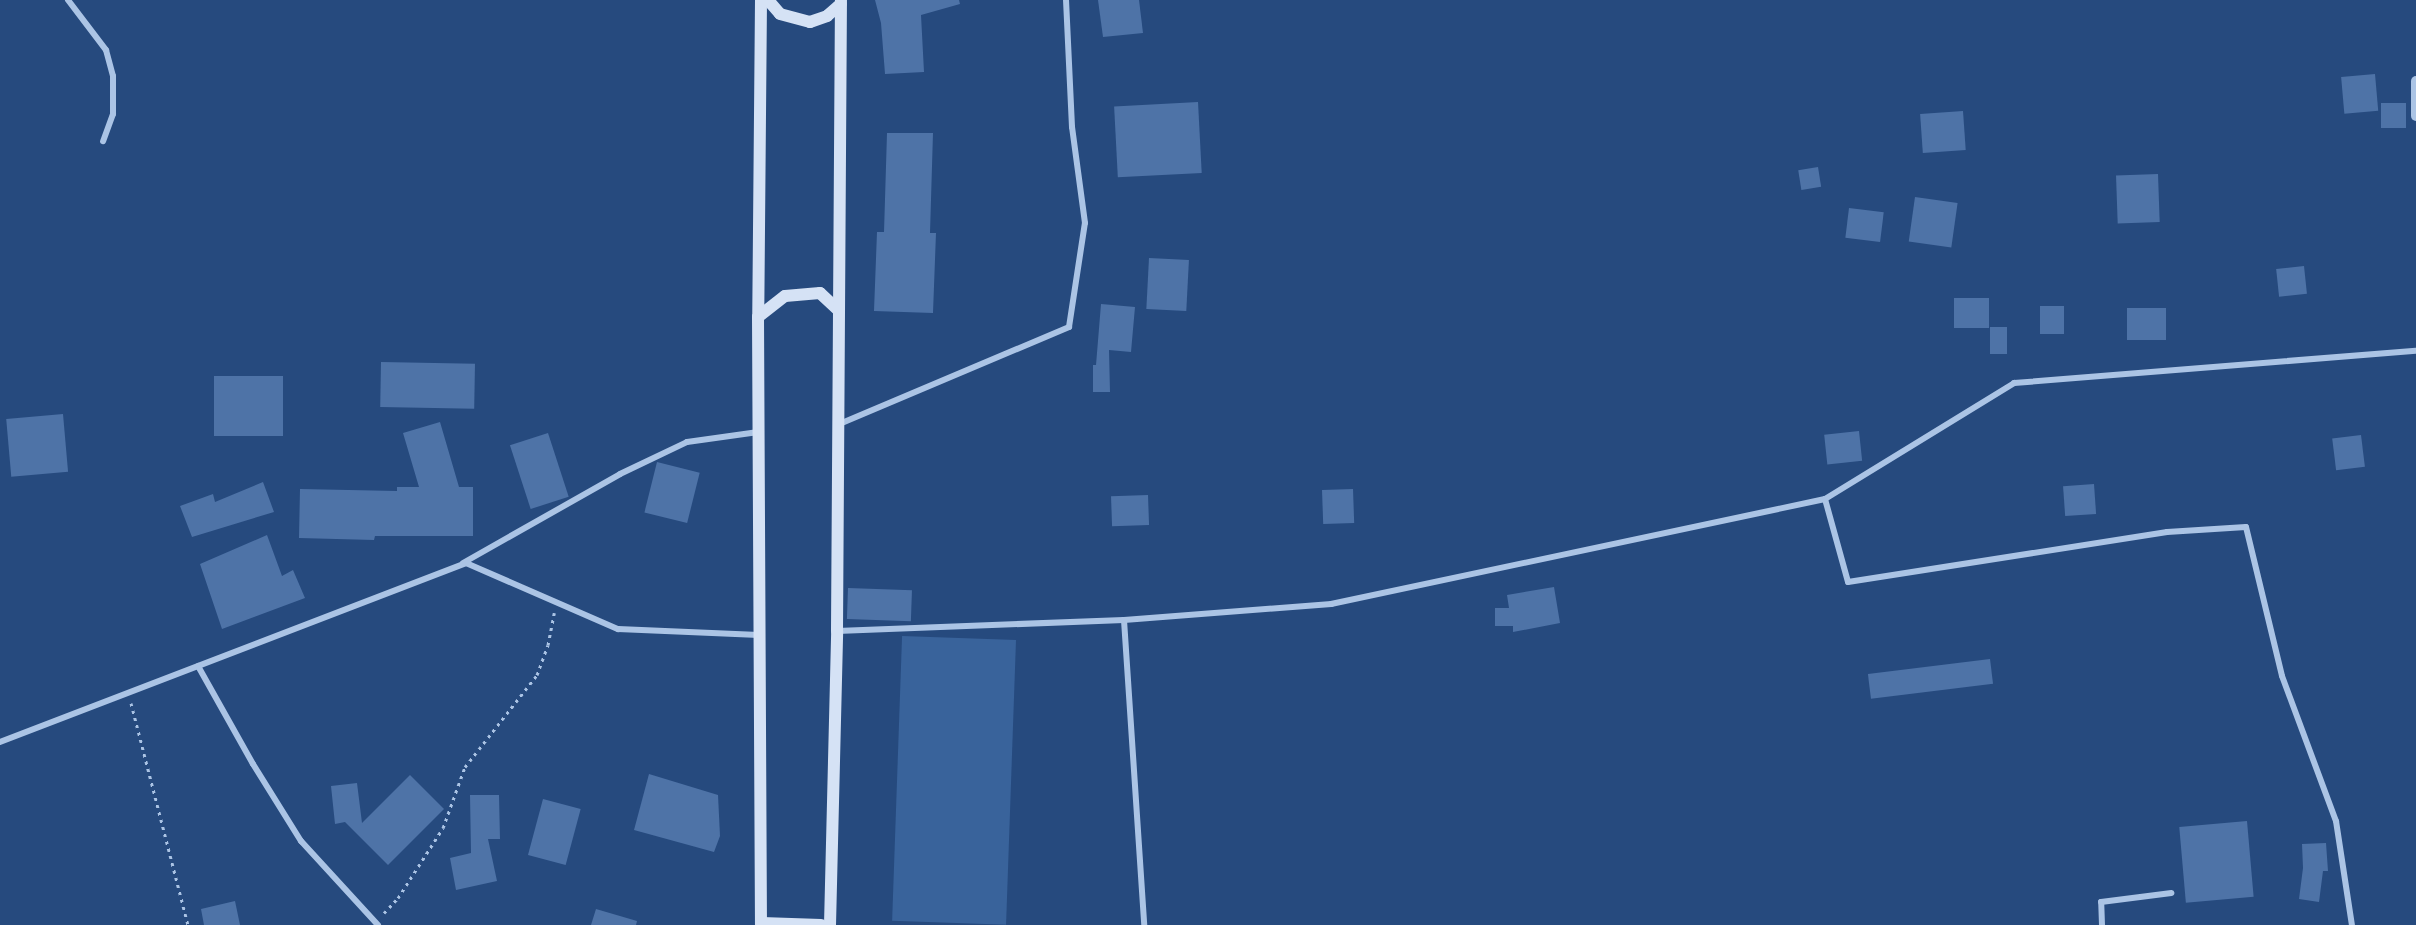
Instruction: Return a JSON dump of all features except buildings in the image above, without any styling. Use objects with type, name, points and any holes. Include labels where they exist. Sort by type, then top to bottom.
[{"type":"main road","points":[[761,0],[758,317],[761,924],[821,925]]},
{"type":"main road","points":[[768,0],[780,14],[810,22],[828,16],[841,2]]},
{"type":"main road","points":[[830,925],[837,631],[841,2]]},
{"type":"main road","points":[[758,317],[785,296],[820,293],[838,310]]},
{"type":"street","points":[[68,0],[106,50],[113,76],[113,114],[103,141]]},
{"type":"street","points":[[837,425],[1069,327],[1085,223],[1072,127],[1066,0]]},
{"type":"street","points":[[2416,81],[2416,116]]},
{"type":"street","points":[[837,631],[1124,621],[1331,604],[1825,499],[2014,383],[2416,351]]},
{"type":"street","points":[[455,568],[620,474],[687,442],[758,432]]},
{"type":"street","points":[[1825,499],[1848,582],[2167,532],[2246,527],[2282,676],[2336,820],[2352,925]]},
{"type":"street","points":[[0,742],[466,563],[618,629],[760,635]]},
{"type":"street","points":[[1124,621],[1144,925]]},
{"type":"street","points":[[198,666],[253,764],[301,841],[377,923]]},
{"type":"street","points":[[2102,925],[2101,902],[2171,893]]},
{"type":"path","points":[[377,923],[398,898],[443,828],[465,767],[537,675],[548,645],[556,602]]},
{"type":"path","points":[[129,693],[188,925]]},
{"type":"shaded area","points":[[902,636],[1016,640],[1006,925],[892,921]]}]
